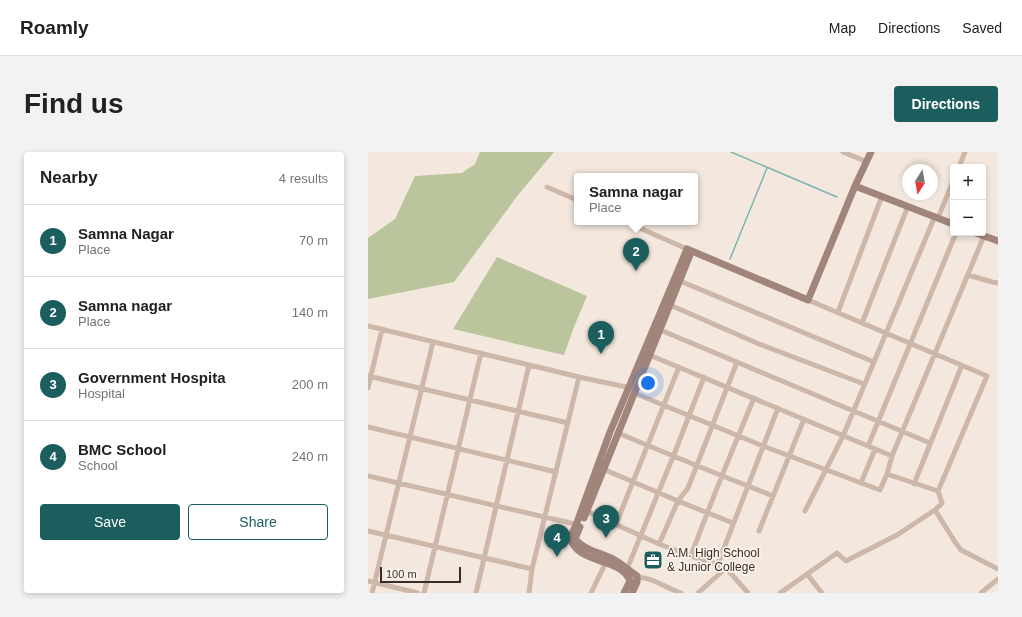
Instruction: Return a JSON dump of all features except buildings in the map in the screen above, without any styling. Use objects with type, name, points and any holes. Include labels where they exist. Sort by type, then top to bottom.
[{"type":"street","points":[[843,152],[867,162]]},
{"type":"street","points":[[808,300],[855,186],[871,152]]},
{"type":"street","points":[[960,164],[965,152]]},
{"type":"street","points":[[855,186],[950,223]]},
{"type":"street","points":[[547,187],[574,199]]},
{"type":"street","points":[[805,511],[843,436],[864,384],[950,187]]},
{"type":"street","points":[[838,312],[882,196]]},
{"type":"street","points":[[862,323],[908,206]]},
{"type":"street","points":[[633,225],[987,376],[938,491],[942,503],[935,510],[897,535],[846,561],[838,553],[780,593]]},
{"type":"street","points":[[868,446],[955,236]]},
{"type":"street","points":[[368,326],[633,390],[738,436],[880,490],[902,431],[984,236],[998,241]]},
{"type":"street","points":[[657,329],[670,305],[680,281],[689,250]]},
{"type":"street","points":[[578,525],[586,511],[618,433],[633,390],[689,250]]},
{"type":"street","points":[[968,275],[998,283]]},
{"type":"street","points":[[680,281],[874,362]]},
{"type":"street","points":[[670,305],[759,344],[864,384]]},
{"type":"street","points":[[368,388],[369,376],[382,329]]},
{"type":"street","points":[[657,329],[930,443]]},
{"type":"street","points":[[372,593],[433,342]]},
{"type":"street","points":[[424,593],[481,354]]},
{"type":"street","points":[[647,354],[892,456]]},
{"type":"street","points":[[659,544],[678,501],[688,488],[714,425],[737,362]]},
{"type":"street","points":[[476,593],[530,365]]},
{"type":"street","points":[[914,484],[962,365]]},
{"type":"street","points":[[616,524],[679,367]]},
{"type":"street","points":[[369,376],[568,424]]},
{"type":"street","points":[[529,593],[532,569],[579,377]]},
{"type":"street","points":[[627,568],[704,377]]},
{"type":"street","points":[[633,390],[610,432],[578,525],[575,539],[582,546],[607,560],[627,575],[633,578],[646,577],[681,593]]},
{"type":"street","points":[[691,556],[707,512],[754,398]]},
{"type":"street","points":[[716,564],[719,561],[778,408]]},
{"type":"street","points":[[759,531],[804,419]]},
{"type":"street","points":[[368,427],[556,472]]},
{"type":"street","points":[[618,433],[773,496]]},
{"type":"street","points":[[861,483],[876,449]]},
{"type":"street","points":[[603,469],[734,523]]},
{"type":"street","points":[[887,474],[938,491]]},
{"type":"street","points":[[368,476],[578,525]]},
{"type":"street","points":[[935,510],[961,550],[998,569]]},
{"type":"street","points":[[586,511],[659,544],[726,568],[748,593]]},
{"type":"street","points":[[368,531],[532,569]]},
{"type":"street","points":[[607,560],[622,564],[627,568],[637,582],[632,593]]},
{"type":"street","points":[[591,593],[607,560]]},
{"type":"street","points":[[698,593],[726,568]]},
{"type":"street","points":[[807,574],[822,593]]},
{"type":"street","points":[[624,593],[633,578]]},
{"type":"street","points":[[981,593],[998,579]]},
{"type":"street","points":[[368,581],[418,593]]},
{"type":"green space","points":[[480,152],[554,152],[518,195],[454,282],[368,299],[368,238],[395,219],[415,176],[462,173],[475,164]]},
{"type":"green space","points":[[497,257],[587,296],[564,355],[453,329]]},
{"type":"waterway","points":[[731,152],[837,197]]},
{"type":"waterway","points":[[730,259],[767,168]]},
{"type":"place","name":"Samna nagar","points":[[636,271]]},
{"type":"place","name":"Samna Nagar","points":[[601,354]]},
{"type":"place","name":"Government Hospita","points":[[606,538]]},
{"type":"place","name":"BMC School","points":[[557,557]]},
{"type":"place","name":"A.M. High School & Junior College","points":[[653,560]]}]
